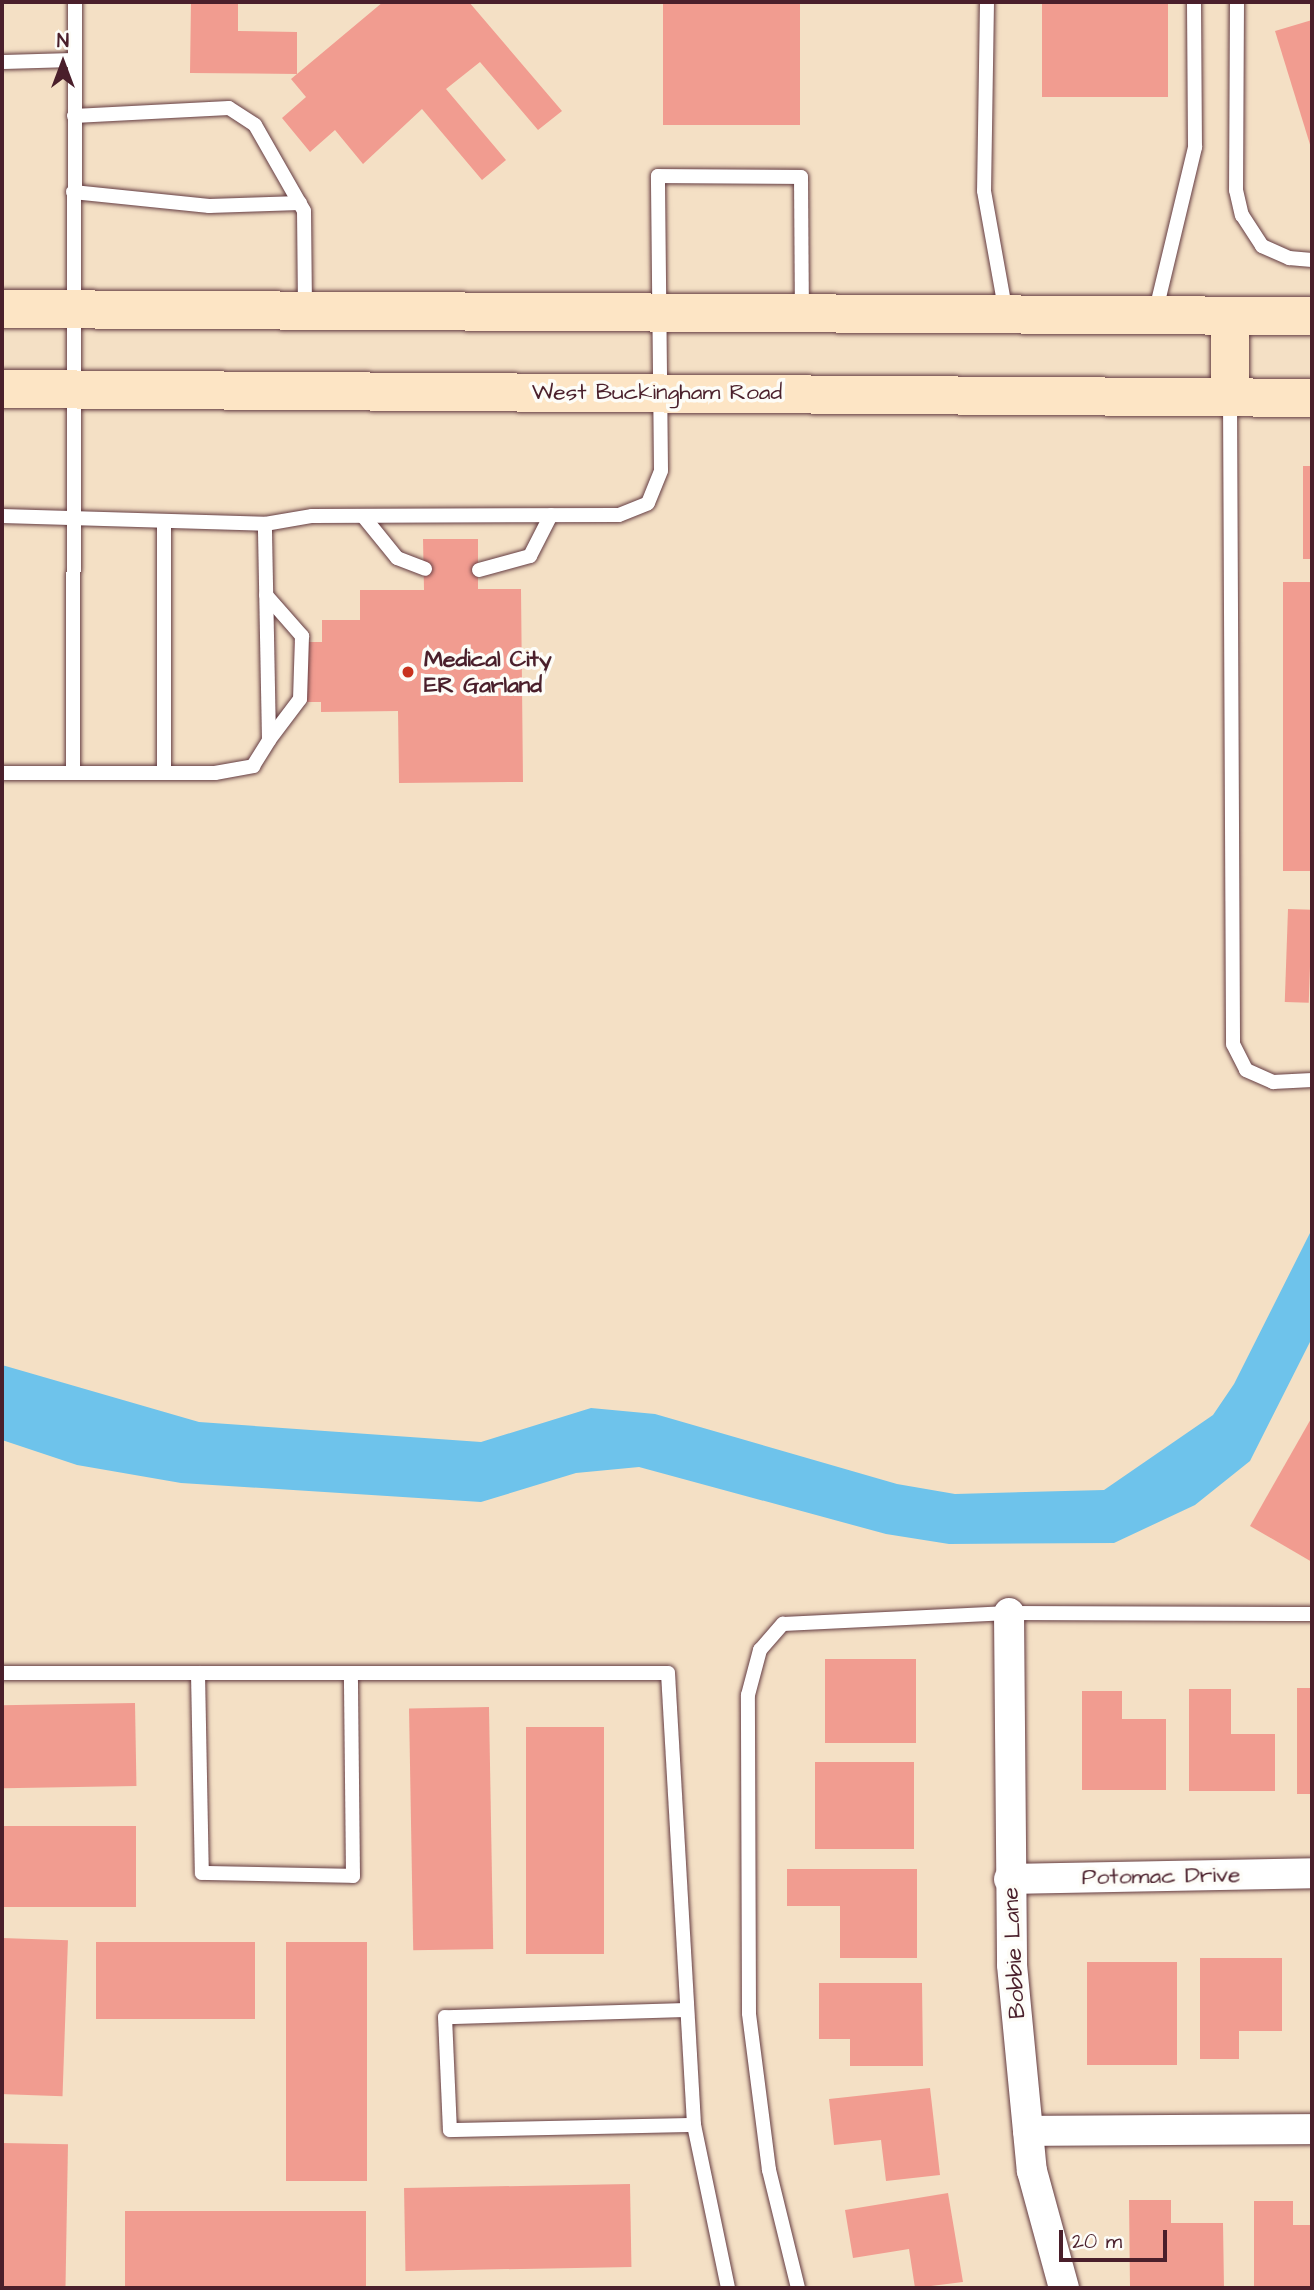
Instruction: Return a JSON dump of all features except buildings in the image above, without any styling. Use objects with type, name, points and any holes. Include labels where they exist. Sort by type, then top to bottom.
[{"type":"main road","points":[[2,309],[1312,316]]},
{"type":"main road","points":[[1230,316],[1230,397]]},
{"type":"main road","name":"West Buckingham Road","points":[[2,389],[71,387],[1312,398]]},
{"type":"street","name":"Bobbie Lane","points":[[1009,1613],[1009,1879],[1012,1965],[1032,2171],[1064,2288]]},
{"type":"street","name":"Potomac Drive","points":[[1009,1879],[1312,1873]]},
{"type":"street","points":[[1028,2131],[1312,2129]]},
{"type":"lane","points":[[73,772],[71,387],[75,2]]},
{"type":"lane","points":[[986,2],[984,191],[1006,314]]},
{"type":"lane","points":[[1155,315],[1195,147],[1194,2]]},
{"type":"lane","points":[[1237,2],[1236,190],[1242,215],[1262,246],[1289,258],[1312,260]]},
{"type":"lane","points":[[2,62],[74,60]]},
{"type":"lane","points":[[74,116],[229,108],[255,125],[304,211],[305,311]]},
{"type":"lane","points":[[2,516],[265,524],[312,516],[619,514],[648,503],[661,470],[658,176],[801,177],[802,313]]},
{"type":"lane","points":[[73,192],[209,206],[300,203]]},
{"type":"lane","points":[[1230,397],[1233,1044],[1245,1070],[1273,1082],[1312,1080]]},
{"type":"lane","points":[[479,570],[530,556],[551,515]]},
{"type":"lane","points":[[363,516],[397,558],[425,569]]},
{"type":"lane","points":[[164,522],[164,773]]},
{"type":"lane","points":[[265,524],[270,740]]},
{"type":"lane","points":[[2,772],[215,773],[253,766],[300,699],[302,636],[266,595]]},
{"type":"lane","points":[[798,2288],[769,2170],[749,2013],[748,1695],[760,1650],[783,1624],[1009,1613],[1312,1614]]},
{"type":"lane","points":[[2,1673],[668,1673],[694,2125],[728,2288]]},
{"type":"lane","points":[[198,1673],[202,1873],[353,1876],[351,1673]]},
{"type":"lane","points":[[687,2010],[445,2017],[450,2130],[694,2125]]},
{"type":"water","points":[[1312,1229],[1312,1338],[1250,1461],[1195,1505],[1114,1543],[949,1544],[886,1534],[639,1467],[576,1473],[481,1502],[181,1483],[77,1465],[2,1440],[2,1365],[199,1422],[481,1442],[591,1408],[655,1414],[897,1484],[955,1494],[1104,1490],[1213,1415],[1234,1384]]},
{"type":"place","name":"Medical City ER Garland","points":[[408,672]]}]
